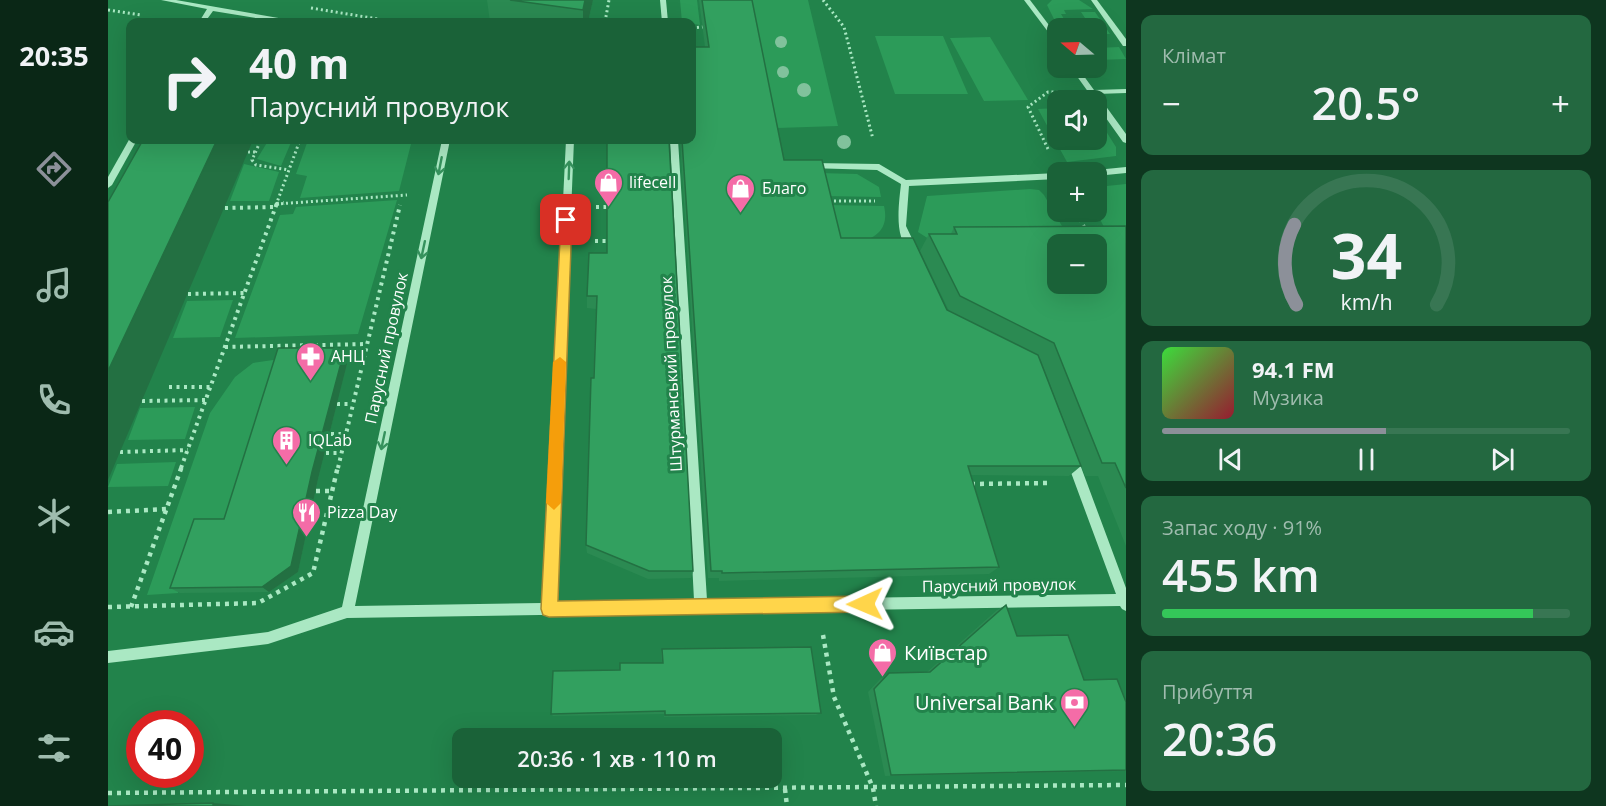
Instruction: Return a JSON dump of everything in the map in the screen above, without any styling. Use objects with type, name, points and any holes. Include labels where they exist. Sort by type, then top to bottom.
[{"type":"street","points":[[164,0],[267,18]]},
{"type":"street","points":[[663,0],[665,18]]},
{"type":"street","points":[[1027,0],[1047,28]]},
{"type":"street","points":[[1094,0],[1126,44]]},
{"type":"street","points":[[205,18],[211,8]]},
{"type":"street","points":[[1107,92],[1126,92]]},
{"type":"street","points":[[1107,113],[1126,140]]},
{"type":"street","points":[[108,185],[131,144]]},
{"type":"street","name":"Парусний провулок","points":[[445,144],[347,612],[818,604],[1125,602]]},
{"type":"street","points":[[549,609],[570,144]]},
{"type":"street","name":"Штурманський провулок","points":[[674,144],[701,607]]},
{"type":"street","points":[[797,166],[879,167],[905,183],[1047,177]]},
{"type":"street","points":[[1107,172],[1126,170]]},
{"type":"street","points":[[905,183],[902,226],[914,255]]},
{"type":"street","points":[[1067,448],[1125,602]]},
{"type":"street","points":[[108,657],[268,638],[347,612]]},
{"type":"path","points":[[606,18],[609,0]]},
{"type":"path","points":[[823,0],[844,27],[879,167]]},
{"type":"path","points":[[309,8],[372,18]]},
{"type":"path","points":[[108,10],[146,16]]},
{"type":"path","points":[[696,28],[703,27]]},
{"type":"path","points":[[1047,93],[1028,107],[1047,147]]},
{"type":"path","points":[[259,144],[252,160],[255,165],[289,170]]},
{"type":"path","points":[[131,607],[299,144]]},
{"type":"path","points":[[248,152],[256,152]]},
{"type":"path","points":[[108,607],[258,603],[313,573],[365,344],[405,184]]},
{"type":"path","points":[[225,208],[435,193]]},
{"type":"path","points":[[824,201],[903,201]]},
{"type":"path","points":[[596,207],[608,207]]},
{"type":"path","points":[[1081,222],[1085,230]]},
{"type":"path","points":[[595,241],[607,241]]},
{"type":"path","points":[[188,294],[244,293]]},
{"type":"path","points":[[225,347],[404,344]]},
{"type":"path","points":[[169,387],[211,387]]},
{"type":"path","points":[[142,401],[206,400]]},
{"type":"path","points":[[337,404],[352,404]]},
{"type":"path","points":[[330,434],[345,434]]},
{"type":"path","points":[[120,452],[189,450]]},
{"type":"path","points":[[326,453],[340,453]]},
{"type":"path","points":[[960,484],[1047,483],[1080,480]]},
{"type":"path","points":[[316,491],[332,491]]},
{"type":"path","points":[[108,512],[168,509]]},
{"type":"path","points":[[818,604],[834,697],[873,788],[876,806]]},
{"type":"path","points":[[108,794],[785,789],[873,788],[909,785],[1126,785]]},
{"type":"path","points":[[785,789],[787,806]]},
{"type":"green space","points":[[680,0],[697,0],[700,25],[696,24],[696,18],[682,18]]},
{"type":"green space","points":[[750,0],[808,0],[838,126],[777,128]]},
{"type":"green space","points":[[1052,0],[1079,0],[1093,9],[1064,10],[1066,14],[1061,14],[1063,18],[1054,18],[1047,5]]},
{"type":"green space","points":[[1081,12],[1095,12],[1099,18],[1085,18]]},
{"type":"green space","points":[[875,36],[943,36],[968,94],[895,94]]},
{"type":"green space","points":[[990,37],[1028,100],[984,101],[950,38]]},
{"type":"green space","points":[[1119,47],[1126,59],[1107,60],[1107,48]]},
{"type":"green space","points":[[1038,109],[1047,109],[1047,125]]},
{"type":"green space","points":[[1107,133],[1116,147],[1116,156],[1067,162],[1060,150],[1107,150]]},
{"type":"green space","points":[[266,144],[290,144],[281,166],[257,159]]},
{"type":"green space","points":[[307,144],[411,144],[399,191],[300,198],[307,176],[296,174]]},
{"type":"green space","points":[[244,164],[279,172],[269,201],[230,201]]},
{"type":"green space","points":[[818,173],[857,174],[879,187],[881,197],[823,196]]},
{"type":"green space","points":[[1126,184],[1126,239],[1111,240],[1101,222],[1107,222],[1107,186]]},
{"type":"green space","points":[[1039,190],[1047,200],[1047,222],[1060,222],[1067,234],[1047,234],[1047,240],[932,241],[918,232],[927,196]]},
{"type":"green space","points":[[397,200],[358,334],[235,338],[280,215],[293,214],[296,207]]},
{"type":"green space","points":[[825,205],[884,206],[885,222],[878,233],[866,240],[851,244],[785,245]]},
{"type":"green space","points":[[233,300],[220,337],[173,338],[187,301]]},
{"type":"green space","points":[[280,359],[228,521],[202,522],[178,593],[147,595],[210,413],[235,377],[253,363]]},
{"type":"green space","points":[[195,407],[185,439],[128,440],[140,408]]},
{"type":"green space","points":[[176,462],[168,486],[108,487],[117,464]]},
{"type":"building","points":[[510,0],[585,0],[583,10]]},
{"type":"building","points":[[702,0],[752,0],[784,160],[822,160],[841,238],[913,238],[947,310],[1038,355],[1081,466],[968,466],[999,567],[722,573],[722,571],[711,571],[682,144],[696,144],[696,47],[709,47]]},
{"type":"building","points":[[141,144],[215,144],[108,371],[108,202]]},
{"type":"building","points":[[607,144],[669,144],[693,571],[649,571],[586,545],[591,378],[594,378],[597,296],[587,296],[589,253],[607,253]]},
{"type":"building","points":[[1126,226],[1126,488],[1115,463],[1102,463],[1054,343],[960,296],[929,234],[957,234],[954,227]]},
{"type":"building","points":[[278,348],[345,348],[312,472],[291,566],[262,587],[170,588],[194,519],[224,519]]},
{"type":"building","points":[[1006,605],[1017,636],[1068,635],[1084,680],[1117,679],[1126,702],[1126,770],[891,775],[874,689],[889,673],[930,672]]},
{"type":"building","points":[[811,647],[821,713],[665,715],[665,711],[551,714],[553,671],[620,670],[620,663],[663,663],[662,649]]},
{"type":"building","points":[[213,803],[213,806],[108,806]]},
{"type":"slow traffic","points":[[554,503],[560,362]]},
{"type":"place","name":"lifecell","points":[[608,208]]},
{"type":"place","name":"Благо","points":[[741,214]]},
{"type":"place","name":"АНЦ","points":[[310,382]]},
{"type":"place","name":"IQLab","points":[[287,466]]},
{"type":"place","name":"Pizza Day","points":[[306,538]]},
{"type":"place","name":"Київстар","points":[[883,678]]},
{"type":"place","name":"Universal Bank","points":[[1075,728]]},
{"type":"route","points":[[566,220],[549,609],[865,604]]}]
